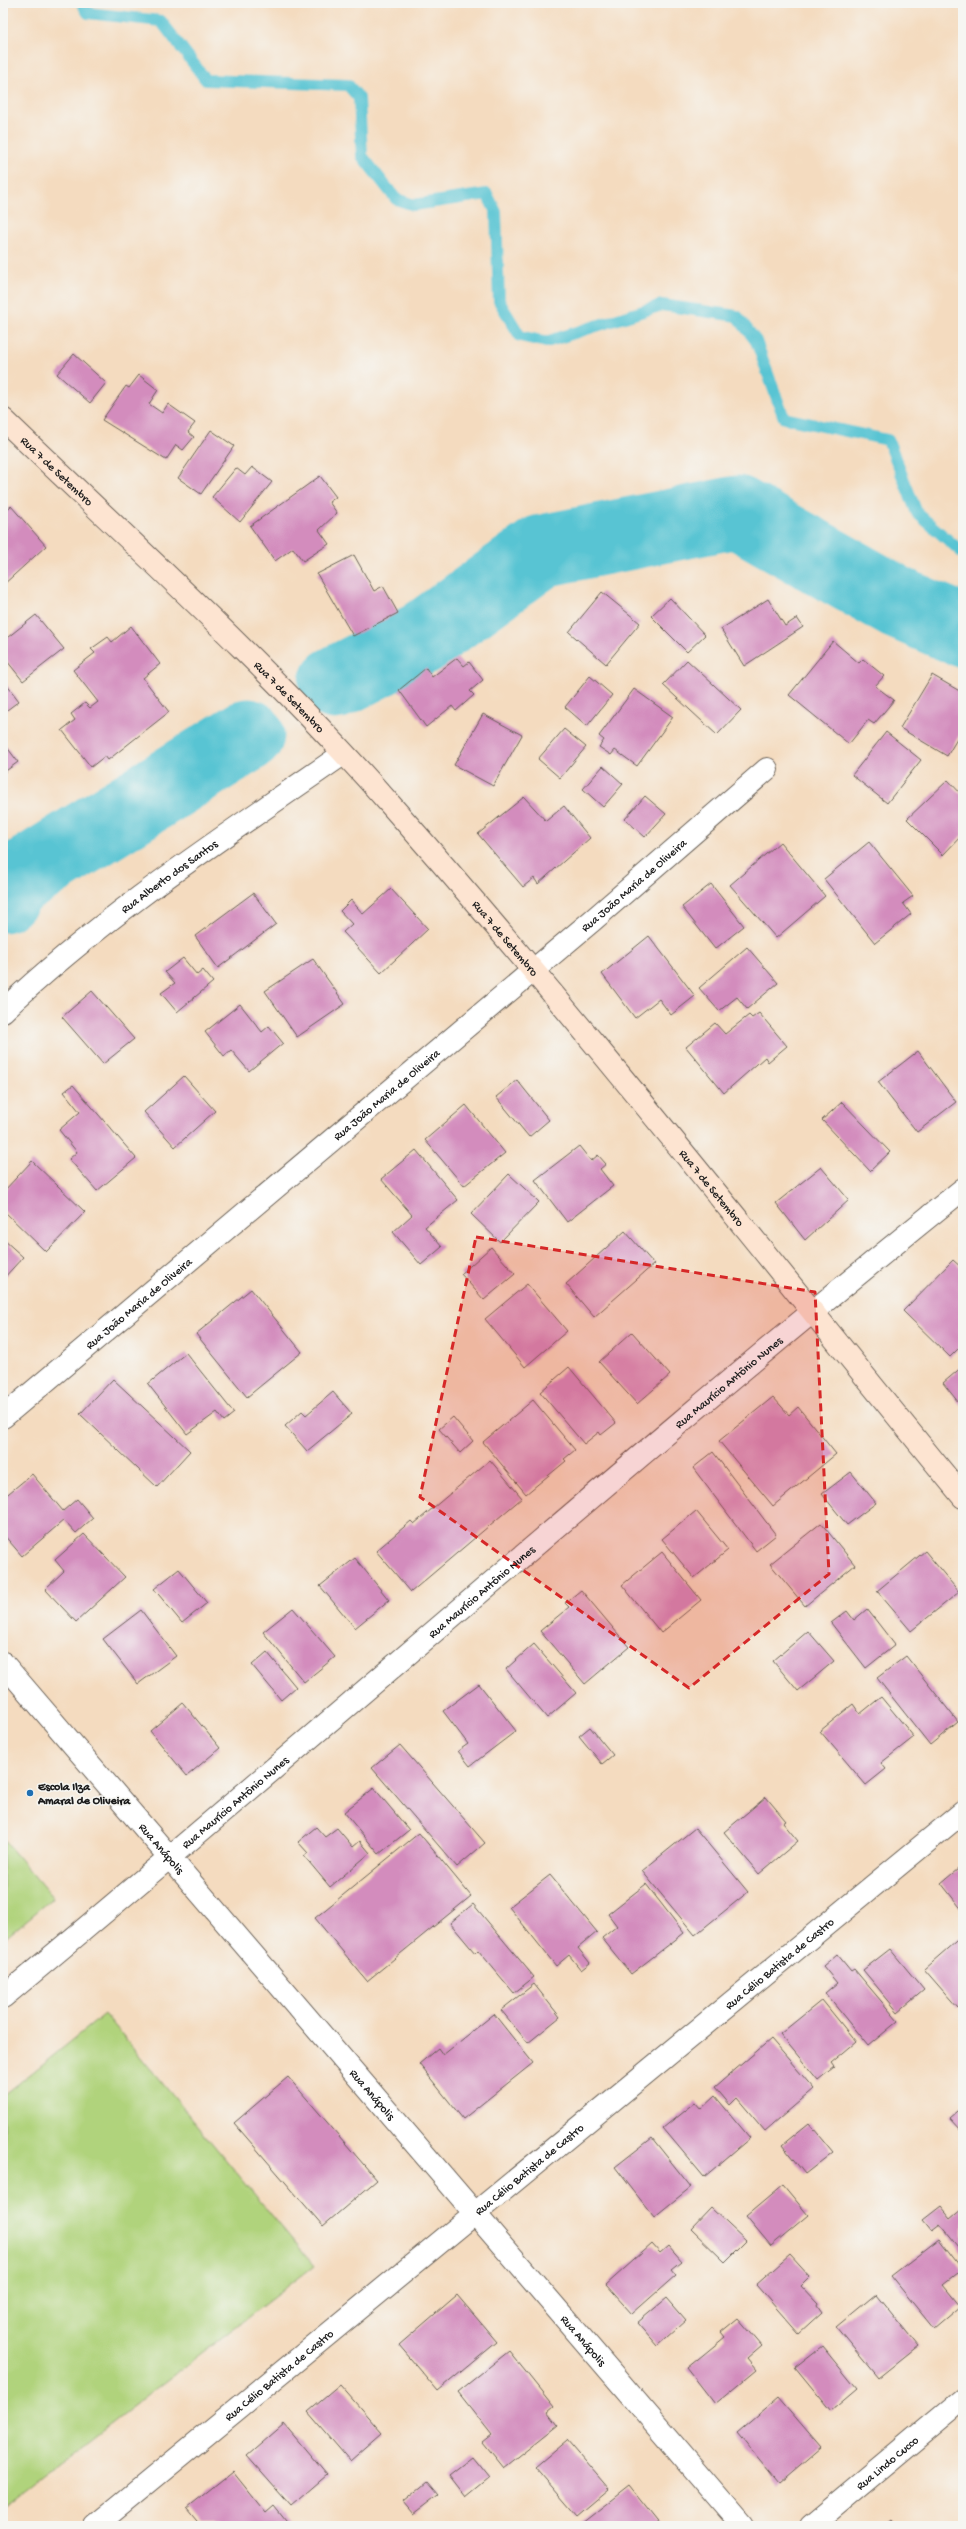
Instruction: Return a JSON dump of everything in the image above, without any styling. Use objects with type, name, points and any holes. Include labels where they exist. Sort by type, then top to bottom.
[{"type":"street","name":"Rua 7 de Setembro","points":[[3,419],[229,636],[388,802],[533,970],[963,1497]]},
{"type":"street","name":"Rua Alberto dos Santos","points":[[3,1011],[74,948],[173,873],[343,754]]},
{"type":"street","name":"Rua João Maria de Oliveira","points":[[3,1417],[533,970],[767,769]]},
{"type":"street","name":"Rua Maurício Antônio Nunes","points":[[3,1997],[172,1857],[811,1311],[963,1189]]},
{"type":"street","name":"Rua Anápolis","points":[[3,1663],[172,1857],[475,2216],[743,2526]]},
{"type":"street","name":"Rua Célio Batista de Castro","points":[[94,2526],[475,2216],[963,1812]]},
{"type":"street","name":"Rua Lindo Cucco","points":[[811,2526],[963,2399]]},
{"type":"highlighted area","points":[[476,1237],[815,1292],[829,1574],[689,1688],[420,1497]]},
{"type":"green space","points":[[3,1839],[53,1898],[3,1940]]},
{"type":"green space","points":[[105,2014],[314,2266],[3,2507],[3,2096]]},
{"type":"building","points":[[74,354],[106,383],[90,403],[57,374]]},
{"type":"building","points":[[139,375],[158,390],[149,404],[162,413],[168,404],[195,423],[188,432],[194,437],[183,450],[176,445],[166,460],[102,420],[126,386],[129,388]]},
{"type":"building","points":[[211,430],[234,446],[201,494],[178,478]]},
{"type":"building","points":[[252,467],[272,482],[240,522],[212,497],[236,468],[245,475]]},
{"type":"building","points":[[320,476],[336,497],[329,502],[337,513],[319,530],[329,544],[303,561],[293,548],[275,561],[250,526]]},
{"type":"building","points":[[11,506],[46,546],[3,585],[3,513]]},
{"type":"building","points":[[354,555],[374,591],[383,586],[398,613],[353,636],[317,574]]},
{"type":"building","points":[[602,592],[640,623],[606,664],[569,632]]},
{"type":"building","points":[[670,598],[705,635],[687,652],[651,616]]},
{"type":"building","points":[[768,599],[785,626],[797,618],[803,627],[744,666],[721,629]]},
{"type":"building","points":[[36,615],[64,649],[23,681],[3,656],[3,641]]},
{"type":"building","points":[[131,626],[160,664],[143,678],[169,712],[108,760],[105,756],[91,767],[62,730],[75,720],[71,714],[85,703],[90,708],[98,702],[73,670],[95,653],[91,649],[108,637],[112,642]]},
{"type":"building","points":[[833,641],[859,663],[863,659],[884,676],[875,686],[894,700],[874,724],[868,720],[849,744],[789,695]]},
{"type":"building","points":[[457,658],[464,666],[469,662],[483,680],[470,691],[474,695],[456,711],[452,706],[426,727],[399,690],[426,668],[432,677]]},
{"type":"building","points":[[687,660],[741,710],[717,735],[663,685]]},
{"type":"building","points":[[932,675],[963,693],[963,729],[947,756],[900,728]]},
{"type":"building","points":[[590,676],[612,695],[587,726],[565,707]]},
{"type":"building","points":[[3,680],[19,701],[3,713]]},
{"type":"building","points":[[634,689],[673,717],[637,766],[615,750],[611,755],[599,747],[604,740],[599,736]]},
{"type":"building","points":[[483,714],[522,735],[493,786],[454,765]]},
{"type":"building","points":[[564,729],[586,747],[560,778],[538,759]]},
{"type":"building","points":[[886,732],[921,760],[887,803],[852,775]]},
{"type":"building","points":[[3,742],[18,762],[3,773]]},
{"type":"building","points":[[603,766],[623,784],[603,807],[583,789]]},
{"type":"building","points":[[948,780],[963,796],[963,834],[943,855],[907,819]]},
{"type":"building","points":[[645,796],[666,814],[645,837],[625,819]]},
{"type":"building","points":[[524,797],[546,821],[564,806],[590,838],[538,884],[534,878],[523,887],[478,834]]},
{"type":"building","points":[[780,842],[825,896],[776,938],[730,885]]},
{"type":"building","points":[[869,842],[913,896],[903,903],[911,914],[875,943],[824,879]]},
{"type":"building","points":[[711,884],[744,926],[715,949],[682,907]]},
{"type":"building","points":[[391,889],[428,929],[381,973],[343,932],[352,924],[340,911],[351,900],[363,914]]},
{"type":"building","points":[[253,893],[276,924],[218,968],[195,936]]},
{"type":"building","points":[[649,936],[695,996],[671,1015],[659,999],[635,1018],[602,974]]},
{"type":"building","points":[[747,947],[778,983],[747,1009],[737,997],[719,1011],[699,988]]},
{"type":"building","points":[[183,958],[197,975],[203,970],[213,982],[177,1012],[161,993],[175,983],[165,972]]},
{"type":"building","points":[[313,959],[345,1004],[297,1037],[265,991]]},
{"type":"building","points":[[92,991],[134,1039],[103,1064],[62,1017]]},
{"type":"building","points":[[240,1004],[262,1032],[269,1026],[283,1043],[249,1071],[231,1050],[224,1056],[205,1032]]},
{"type":"building","points":[[759,1013],[787,1046],[768,1062],[765,1057],[724,1093],[686,1047],[715,1023],[725,1034],[749,1015],[752,1018]]},
{"type":"building","points":[[918,1051],[956,1102],[917,1132],[878,1082]]},
{"type":"building","points":[[184,1076],[215,1111],[175,1147],[144,1112]]},
{"type":"building","points":[[517,1080],[549,1120],[529,1137],[496,1097]]},
{"type":"building","points":[[73,1085],[136,1158],[97,1191],[69,1159],[77,1152],[59,1130],[80,1112],[64,1092]]},
{"type":"building","points":[[842,1102],[890,1152],[870,1171],[822,1120]]},
{"type":"building","points":[[466,1105],[505,1153],[464,1186],[425,1140]]},
{"type":"building","points":[[579,1146],[591,1161],[598,1155],[606,1164],[600,1169],[613,1186],[567,1222],[535,1180]]},
{"type":"building","points":[[416,1150],[458,1200],[425,1227],[442,1247],[421,1265],[393,1232],[412,1215],[381,1179]]},
{"type":"building","points":[[32,1161],[85,1212],[46,1252],[3,1210],[3,1192]]},
{"type":"building","points":[[821,1167],[849,1200],[805,1240],[776,1203]]},
{"type":"building","points":[[509,1174],[539,1202],[500,1242],[471,1214]]},
{"type":"building","points":[[625,1231],[654,1264],[594,1317],[566,1284]]},
{"type":"building","points":[[3,1239],[23,1257],[3,1279]]},
{"type":"building","points":[[491,1247],[515,1274],[484,1300],[461,1274]]},
{"type":"building","points":[[953,1260],[963,1269],[963,1344],[950,1357],[903,1311]]},
{"type":"building","points":[[527,1284],[567,1331],[525,1367],[485,1319]]},
{"type":"building","points":[[251,1289],[302,1352],[247,1397],[196,1334]]},
{"type":"building","points":[[632,1332],[670,1375],[637,1404],[599,1362]]},
{"type":"building","points":[[186,1353],[234,1413],[224,1421],[217,1412],[187,1434],[148,1384]]},
{"type":"building","points":[[963,1366],[963,1408],[943,1383]]},
{"type":"building","points":[[569,1367],[616,1423],[601,1435],[599,1432],[584,1444],[540,1392]]},
{"type":"building","points":[[113,1379],[190,1451],[157,1487],[80,1414]]},
{"type":"building","points":[[333,1392],[352,1414],[307,1451],[285,1426],[302,1411],[306,1415]]},
{"type":"building","points":[[773,1397],[789,1415],[798,1407],[836,1454],[773,1506],[719,1441]]},
{"type":"building","points":[[533,1400],[575,1450],[564,1459],[566,1461],[526,1494],[483,1442]]},
{"type":"building","points":[[453,1417],[473,1441],[460,1453],[439,1429]]},
{"type":"building","points":[[713,1452],[776,1535],[756,1551],[693,1468]]},
{"type":"building","points":[[490,1460],[522,1498],[411,1592],[376,1551],[411,1521],[414,1524]]},
{"type":"building","points":[[851,1472],[876,1503],[847,1525],[822,1494]]},
{"type":"building","points":[[32,1474],[63,1511],[77,1499],[93,1518],[76,1533],[64,1520],[22,1556],[3,1534],[3,1498]]},
{"type":"building","points":[[696,1511],[728,1550],[694,1578],[662,1539]]},
{"type":"building","points":[[821,1523],[855,1565],[805,1606],[770,1564]]},
{"type":"building","points":[[84,1534],[125,1577],[76,1622],[45,1589],[64,1571],[55,1560]]},
{"type":"building","points":[[925,1551],[959,1592],[911,1631],[877,1591]]},
{"type":"building","points":[[662,1552],[701,1600],[661,1633],[622,1585]]},
{"type":"building","points":[[355,1558],[389,1600],[355,1628],[320,1586]]},
{"type":"building","points":[[179,1569],[207,1603],[182,1623],[154,1589]]},
{"type":"building","points":[[581,1590],[629,1647],[585,1684],[540,1631],[569,1607],[565,1603]]},
{"type":"building","points":[[293,1608],[335,1657],[304,1682],[263,1632]]},
{"type":"building","points":[[867,1609],[895,1645],[866,1668],[831,1623],[847,1611],[854,1620]]},
{"type":"building","points":[[141,1610],[176,1656],[138,1684],[103,1639]]},
{"type":"building","points":[[808,1631],[834,1661],[798,1691],[773,1661]]},
{"type":"building","points":[[534,1644],[576,1693],[547,1718],[506,1669]]},
{"type":"building","points":[[267,1652],[296,1687],[281,1700],[252,1665]]},
{"type":"building","points":[[906,1656],[958,1722],[930,1745],[877,1678]]},
{"type":"building","points":[[479,1684],[516,1731],[470,1766],[458,1751],[468,1744],[443,1711]]},
{"type":"building","points":[[881,1697],[914,1737],[881,1763],[886,1769],[866,1785],[820,1731],[853,1704],[860,1714]]},
{"type":"building","points":[[183,1703],[220,1748],[187,1776],[150,1731]]},
{"type":"building","points":[[590,1727],[613,1755],[602,1764],[579,1736]]},
{"type":"building","points":[[400,1745],[485,1843],[457,1867],[372,1768]]},
{"type":"building","points":[[374,1788],[409,1830],[379,1854],[344,1812]]},
{"type":"building","points":[[766,1797],[786,1821],[783,1823],[798,1841],[759,1874],[724,1832]]},
{"type":"building","points":[[316,1827],[325,1837],[337,1828],[353,1847],[360,1841],[370,1853],[330,1887],[304,1856],[308,1853],[298,1842]]},
{"type":"building","points":[[695,1828],[748,1892],[695,1935],[642,1871]]},
{"type":"building","points":[[419,1833],[471,1896],[367,1981],[315,1918]]},
{"type":"building","points":[[963,1865],[963,1911],[941,1883]]},
{"type":"building","points":[[550,1875],[597,1932],[578,1948],[590,1963],[581,1970],[569,1955],[556,1966],[509,1907]]},
{"type":"building","points":[[646,1884],[684,1933],[631,1974],[602,1938],[617,1926],[608,1914]]},
{"type":"building","points":[[473,1904],[534,1977],[514,1993],[478,1950],[475,1953],[450,1923]]},
{"type":"building","points":[[963,1935],[963,2003],[958,2008],[924,1969]]},
{"type":"building","points":[[890,1949],[924,1990],[898,2012],[863,1970]]},
{"type":"building","points":[[837,1954],[851,1971],[854,1969],[898,2021],[868,2046],[825,1993],[837,1983],[823,1966]]},
{"type":"building","points":[[534,1984],[560,2017],[528,2043],[501,2010]]},
{"type":"building","points":[[822,2000],[856,2042],[831,2063],[834,2067],[818,2080],[780,2034]]},
{"type":"building","points":[[494,2014],[533,2063],[463,2119],[419,2064],[438,2048],[443,2055]]},
{"type":"building","points":[[771,2039],[814,2089],[765,2131],[737,2098],[730,2105],[715,2087]]},
{"type":"building","points":[[288,2077],[377,2180],[323,2226],[234,2123]]},
{"type":"building","points":[[715,2096],[750,2138],[704,2177],[663,2128],[695,2102],[701,2109]]},
{"type":"building","points":[[963,2106],[963,2131],[950,2117]]},
{"type":"building","points":[[809,2123],[833,2152],[805,2174],[782,2145]]},
{"type":"building","points":[[652,2138],[691,2187],[654,2217],[615,2167]]},
{"type":"building","points":[[783,2185],[808,2215],[771,2246],[746,2216]]},
{"type":"building","points":[[941,2206],[951,2218],[963,2208],[963,2253],[940,2225],[932,2231],[923,2220]]},
{"type":"building","points":[[711,2208],[746,2241],[725,2262],[691,2229]]},
{"type":"building","points":[[939,2239],[963,2270],[944,2285],[961,2306],[934,2329],[891,2276]]},
{"type":"building","points":[[652,2244],[660,2253],[668,2246],[682,2262],[672,2270],[676,2275],[632,2314],[606,2285]]},
{"type":"building","points":[[790,2255],[810,2277],[801,2286],[818,2304],[817,2306],[822,2313],[799,2334],[756,2285]]},
{"type":"building","points":[[876,2294],[918,2346],[878,2378],[836,2327]]},
{"type":"building","points":[[457,2295],[497,2342],[438,2391],[399,2345]]},
{"type":"building","points":[[667,2298],[686,2320],[657,2346],[637,2323]]},
{"type":"building","points":[[738,2318],[762,2346],[747,2359],[756,2370],[715,2404],[687,2368],[725,2337],[721,2332]]},
{"type":"building","points":[[822,2346],[857,2389],[831,2411],[795,2367]]},
{"type":"building","points":[[509,2351],[554,2407],[548,2412],[558,2425],[504,2468],[483,2442],[492,2435],[458,2392]]},
{"type":"building","points":[[340,2385],[382,2433],[350,2461],[308,2412]]},
{"type":"building","points":[[778,2398],[821,2448],[779,2484],[737,2433]]},
{"type":"building","points":[[284,2424],[327,2475],[291,2506],[247,2456]]},
{"type":"building","points":[[567,2440],[609,2489],[577,2516],[535,2467]]},
{"type":"building","points":[[472,2457],[489,2478],[466,2497],[449,2475]]},
{"type":"building","points":[[233,2472],[266,2513],[274,2506],[290,2526],[201,2526],[187,2509]]},
{"type":"building","points":[[428,2481],[439,2494],[413,2514],[403,2502]]},
{"type":"building","points":[[629,2486],[661,2526],[578,2526]]},
{"type":"building","points":[[889,2519],[895,2526],[880,2526]]},
{"type":"waterway","points":[[82,3],[88,13],[161,21],[206,80],[348,85],[359,98],[362,156],[396,199],[414,205],[487,194],[496,212],[499,301],[520,336],[546,342],[662,305],[737,316],[756,341],[784,418],[888,440],[917,513],[963,553]]},
{"type":"waterway","points":[[335,683],[422,638],[542,551],[737,512],[898,603],[963,631]]},
{"type":"waterway","points":[[3,896],[15,881],[248,735]]},
{"type":"place","name":"Escola Ilza Amaral de Oliveira","points":[[30,1793]]}]
